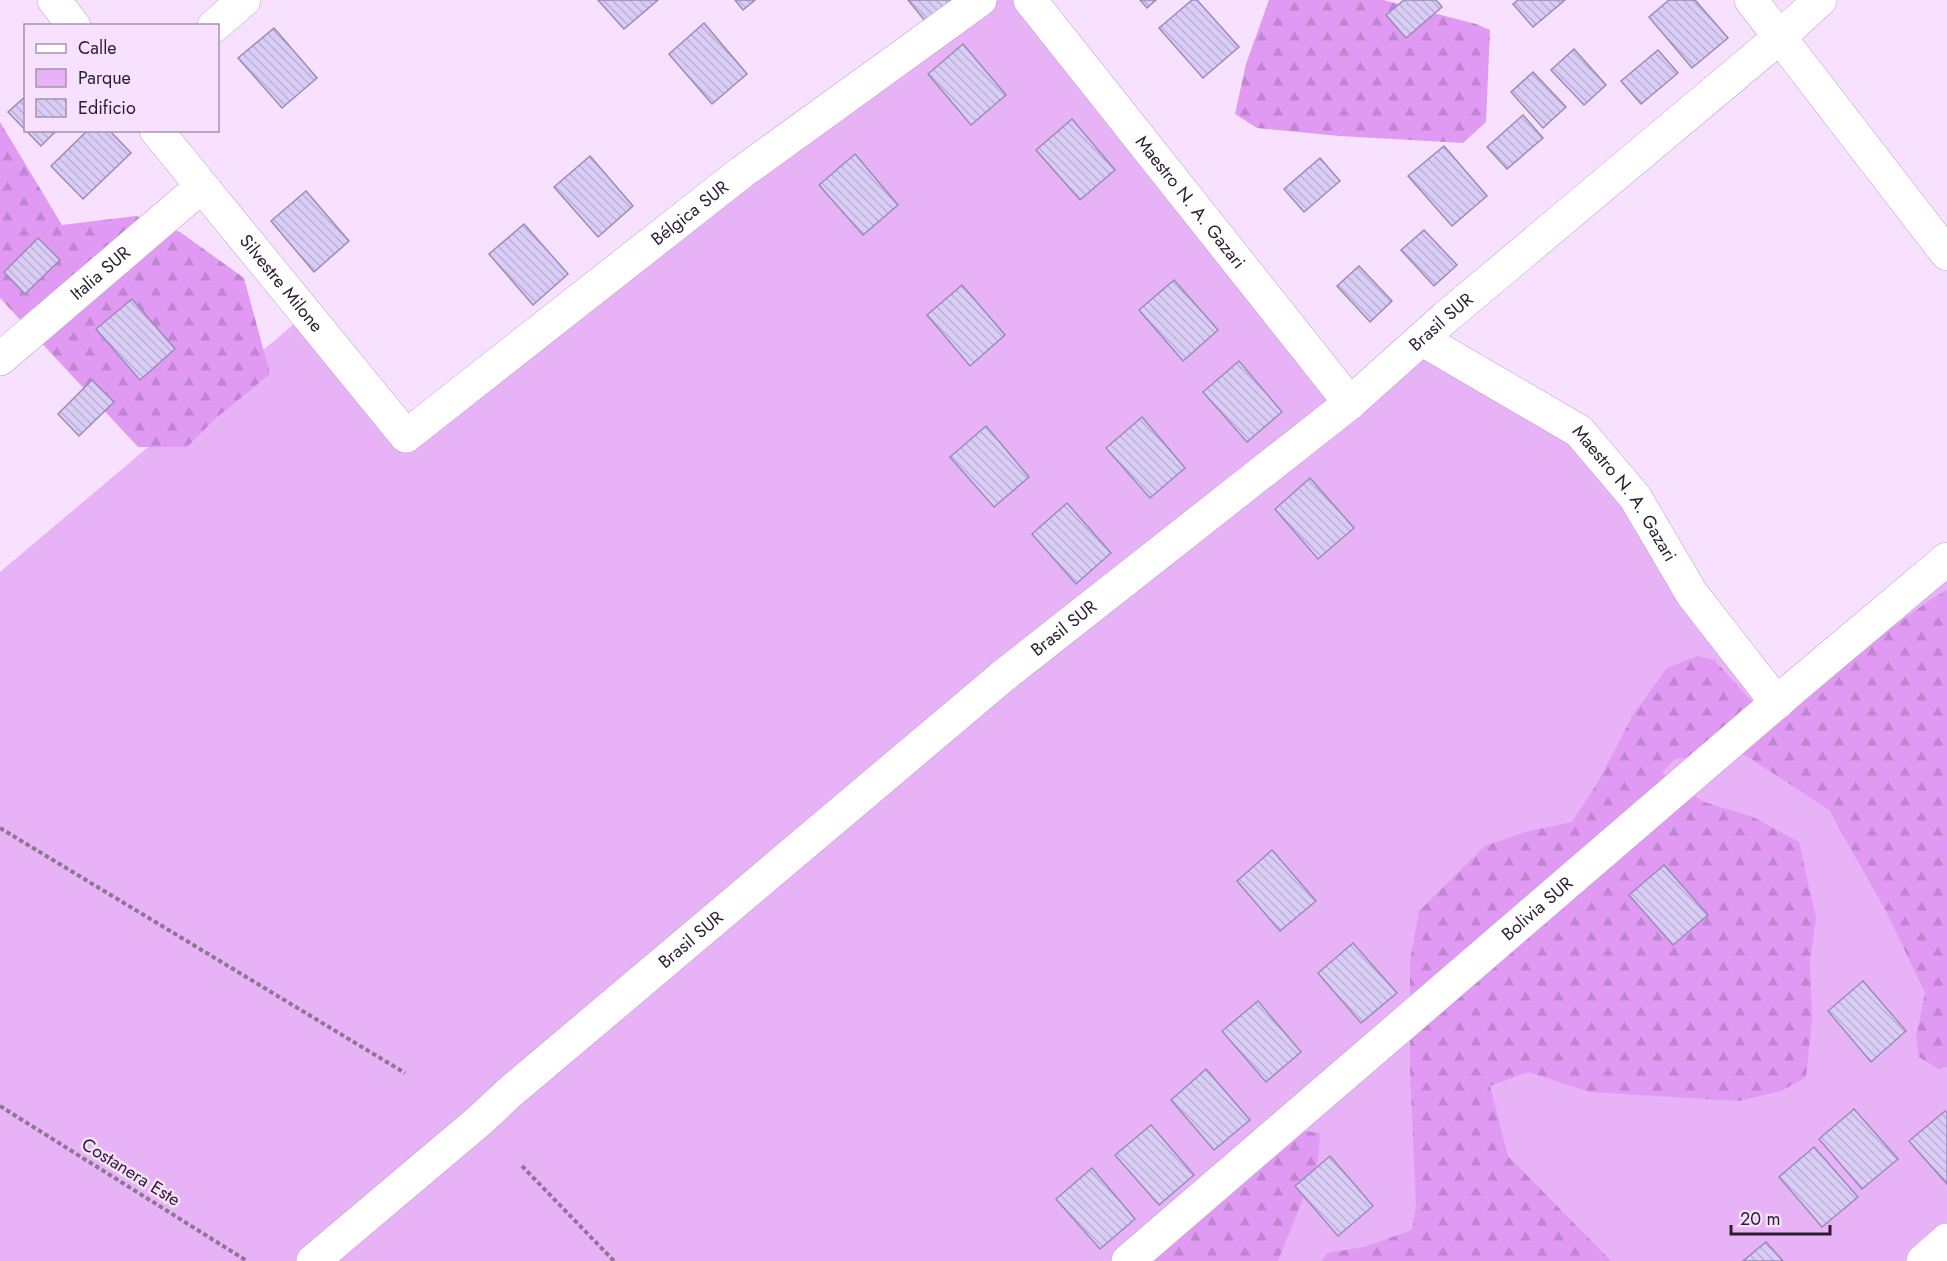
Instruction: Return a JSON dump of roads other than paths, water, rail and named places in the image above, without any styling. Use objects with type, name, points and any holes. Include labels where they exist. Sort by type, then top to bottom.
[{"type":"street","points":[[54,0],[72,24]]},
{"type":"street","points":[[216,24],[244,0]]},
{"type":"street","name":"Bélgica SUR","points":[[406,436],[742,171],[980,0]]},
{"type":"street","name":"Maestro N. A. Gazari","points":[[1030,0],[1350,403]]},
{"type":"street","points":[[1751,0],[1947,254]]},
{"type":"street","name":"Brasil SUR","points":[[313,1261],[1003,676],[1350,403],[1446,317],[1780,37],[1820,0]]},
{"type":"street","name":"Silvestre Milone","points":[[158,132],[406,436]]},
{"type":"street","name":"Italia SUR","points":[[0,359],[201,187]]},
{"type":"street","name":"Maestro N. A. Gazari","points":[[1423,340],[1579,431],[1635,497],[1692,594],[1777,703]]},
{"type":"street","name":"Bolivia SUR","points":[[1128,1261],[1947,559]]},
{"type":"street","points":[[1923,1261],[1947,1240]]}]
